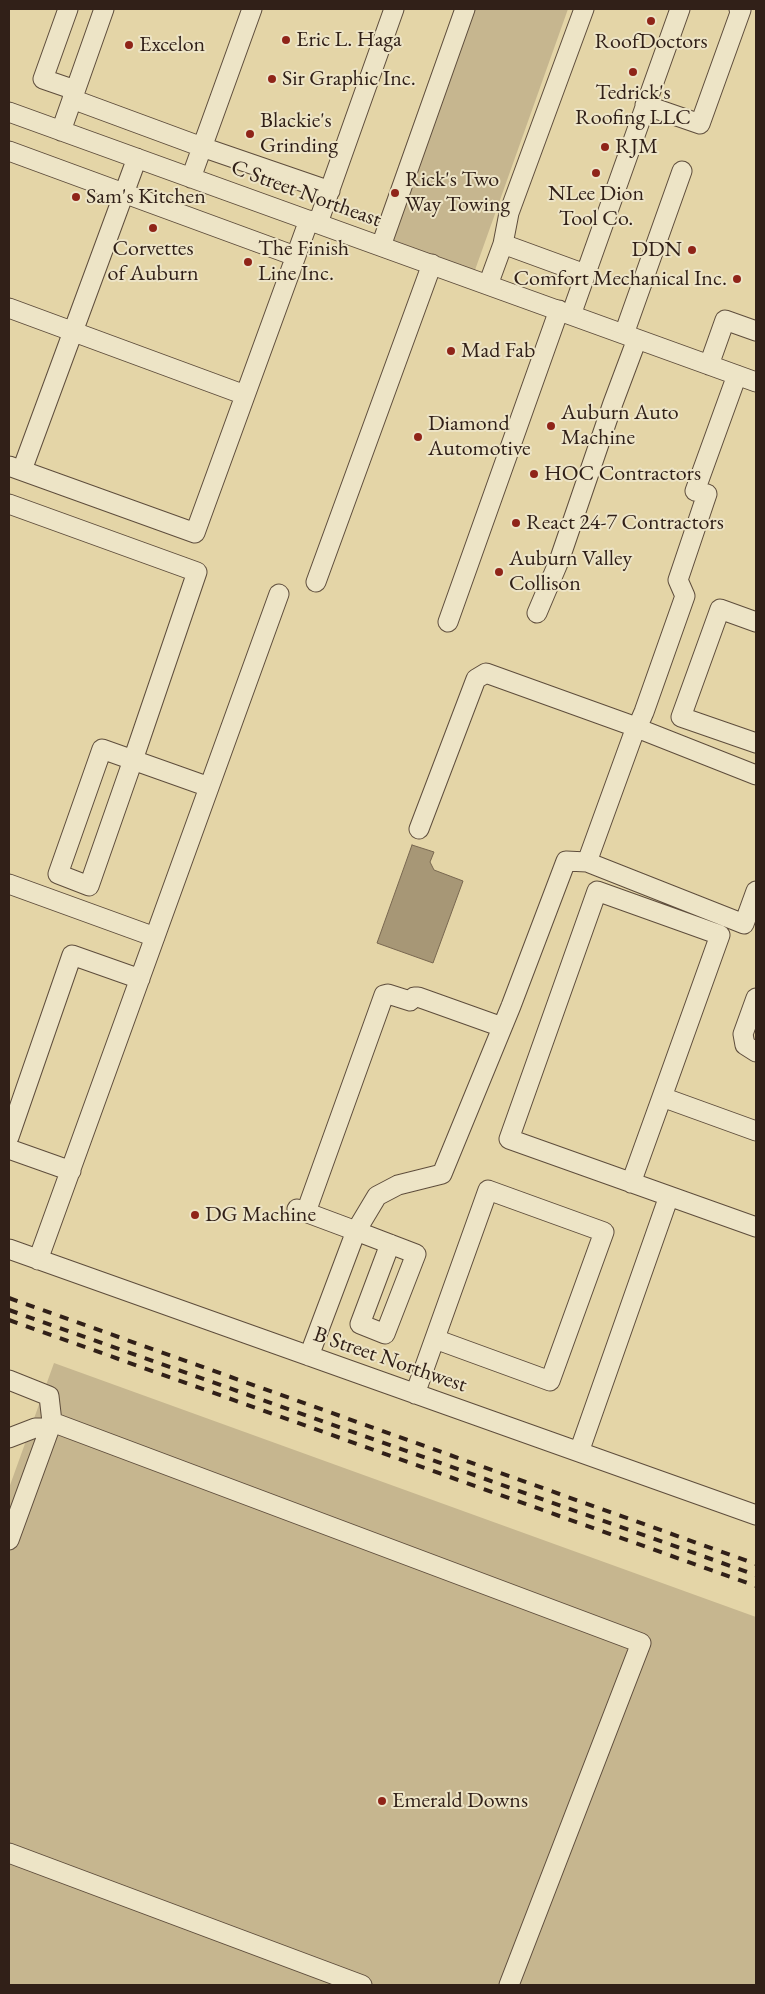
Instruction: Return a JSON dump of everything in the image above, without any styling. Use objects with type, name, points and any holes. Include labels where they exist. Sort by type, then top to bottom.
[{"type":"street","points":[[68,9],[43,79],[74,94],[202,147],[330,191]]},
{"type":"street","points":[[61,131],[104,9]]},
{"type":"street","points":[[191,178],[252,9]]},
{"type":"street","points":[[137,158],[73,332],[15,468],[195,533],[296,256],[330,191],[394,9]]},
{"type":"street","points":[[381,246],[465,9]]},
{"type":"street","points":[[488,285],[503,244],[509,213],[584,9]]},
{"type":"street","points":[[448,622],[565,312],[585,274],[680,9]]},
{"type":"street","points":[[645,105],[700,124],[741,10],[739,9]]},
{"type":"street","name":"C Street Northeast","points":[[9,112],[756,382]]},
{"type":"street","points":[[9,151],[296,256]]},
{"type":"street","points":[[537,613],[559,560],[612,403],[630,336],[682,171]]},
{"type":"street","points":[[503,244],[585,274]]},
{"type":"street","points":[[316,582],[432,264]]},
{"type":"street","points":[[9,308],[245,396]]},
{"type":"street","points":[[709,365],[724,320],[756,331]]},
{"type":"street","points":[[587,862],[685,596],[678,580],[707,494],[695,491],[737,375]]},
{"type":"street","points":[[9,504],[197,572],[133,760],[89,886],[58,874],[102,749],[133,760],[209,787]]},
{"type":"street","points":[[38,1260],[279,594]]},
{"type":"street","points":[[756,622],[720,609],[681,716],[756,743]]},
{"type":"street","points":[[419,829],[476,679],[486,673],[637,728],[756,775]]},
{"type":"street","points":[[309,1356],[356,1231],[377,1196],[398,1185],[442,1174],[502,1027],[566,861],[587,862],[744,924],[756,891]]},
{"type":"street","points":[[9,884],[155,937]]},
{"type":"street","points":[[631,1182],[720,935],[597,891],[509,1139],[756,1227]]},
{"type":"street","points":[[9,1137],[72,955],[140,979]]},
{"type":"street","points":[[390,1244],[301,1210],[384,995],[388,994],[410,1001],[414,997],[418,997],[502,1027]]},
{"type":"street","points":[[756,998],[743,1034],[745,1045],[756,1052]]},
{"type":"street","points":[[662,1097],[756,1131]]},
{"type":"street","points":[[9,1149],[71,1171]]},
{"type":"street","points":[[415,1394],[434,1339],[488,1190],[604,1232],[550,1381],[434,1339]]},
{"type":"street","points":[[579,1452],[669,1196]]},
{"type":"street","name":"B Street Northwest","points":[[9,1249],[756,1515]]},
{"type":"street","points":[[9,1380],[49,1396],[51,1425],[9,1540]]},
{"type":"street","points":[[9,1438],[35,1428],[51,1425],[641,1643],[509,1985]]},
{"type":"street","points":[[9,1854],[362,1985]]},
{"type":"shaded area","points":[[454,9],[568,9],[475,270],[374,234]]},
{"type":"shaded area","points":[[412,845],[434,852],[430,862],[434,870],[463,881],[433,963],[377,943]]},
{"type":"shaded area","name":"Emerald Downs","points":[[54,1363],[756,1617],[756,1985],[9,1985],[9,1488]]},
{"type":"railway","points":[[9,1298],[756,1564]]},
{"type":"railway","points":[[9,1310],[756,1575]]},
{"type":"railway","points":[[9,1320],[756,1586]]},
{"type":"place","name":"RoofDoctors","points":[[651,21]]},
{"type":"place","name":"Eric L. Haga","points":[[286,40]]},
{"type":"place","name":"Excelon","points":[[129,45]]},
{"type":"place","name":"Tedrick's Roofing LLC","points":[[633,72]]},
{"type":"place","name":"Sir Graphic Inc.","points":[[272,79]]},
{"type":"place","name":"Blackie's Grinding","points":[[250,134]]},
{"type":"place","name":"RJM","points":[[605,147]]},
{"type":"place","name":"NLee Dion Tool Co.","points":[[596,173]]},
{"type":"place","name":"Rick's Two Way Towing","points":[[395,193]]},
{"type":"place","name":"Sam's Kitchen","points":[[76,197]]},
{"type":"place","name":"Corvettes of Auburn","points":[[153,228]]},
{"type":"place","name":"DDN","points":[[692,250]]},
{"type":"place","name":"The Finish Line Inc.","points":[[248,262]]},
{"type":"place","name":"Comfort Mechanical Inc.","points":[[737,279]]},
{"type":"place","name":"Mad Fab","points":[[451,351]]},
{"type":"place","name":"Auburn Auto Machine","points":[[551,426]]},
{"type":"place","name":"Diamond Automotive","points":[[418,437]]},
{"type":"place","name":"HOC Contractors","points":[[534,474]]},
{"type":"place","name":"React 24-7 Contractors","points":[[516,523]]},
{"type":"place","name":"Auburn Valley Collison","points":[[499,572]]},
{"type":"place","name":"DG Machine","points":[[195,1215]]},
{"type":"place","name":"Emerald Downs","points":[[382,1801]]}]
